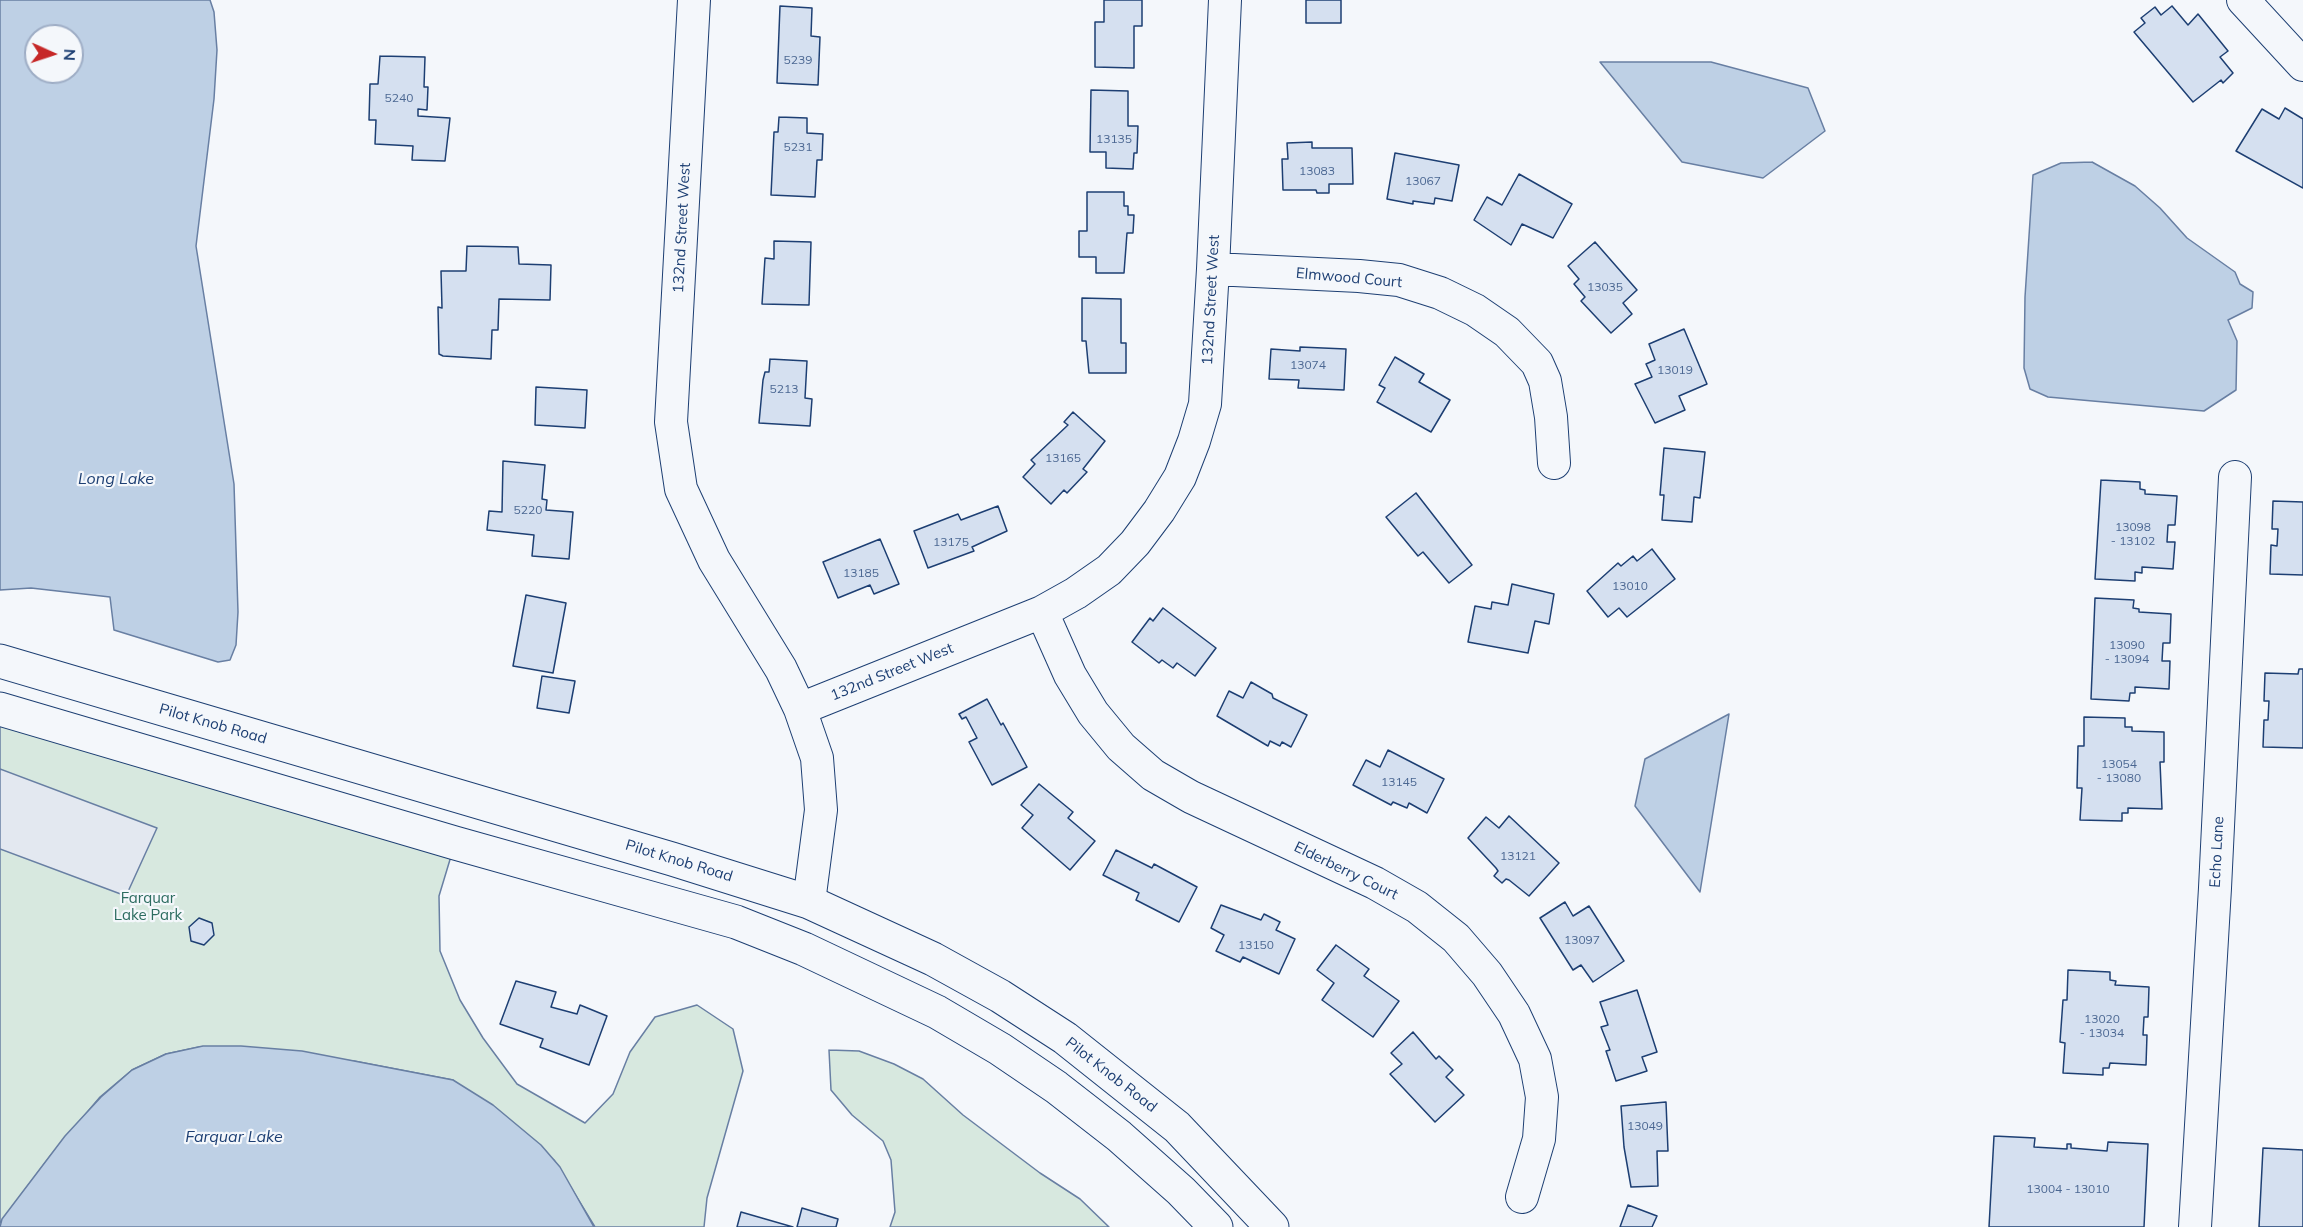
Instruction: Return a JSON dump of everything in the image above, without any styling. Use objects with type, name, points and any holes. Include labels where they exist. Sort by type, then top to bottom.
[{"type":"main road","name":"Pilot Knob Road","points":[[0,661],[649,852],[809,902],[933,959],[1000,996],[1065,1038],[1177,1127],[1272,1227]]},
{"type":"main road","points":[[0,709],[466,846],[736,922],[804,949],[937,1012],[1000,1049],[1056,1087],[1119,1136],[1181,1191],[1216,1227]]},
{"type":"main road","points":[[804,949],[809,902]]},
{"type":"street","name":"132nd Street West","points":[[694,0],[671,422],[681,489],[714,560],[782,669],[800,709],[1042,612],[1076,593],[1108,570],[1135,543],[1180,477],[1194,441],[1204,404],[1214,269],[1225,0]]},
{"type":"street","points":[[2243,0],[2303,65]]},
{"type":"street","name":"Elmwood Court","points":[[1214,269],[1399,280],[1440,293],[1475,310],[1507,332],[1537,363],[1545,381],[1551,417],[1554,463]]},
{"type":"street","name":"Echo Lane","points":[[2195,1227],[2215,888],[2235,477]]},
{"type":"street","name":"Elderberry Court","points":[[1042,612],[1070,675],[1093,713],[1121,747],[1153,775],[1191,797],[1375,883],[1417,907],[1456,938],[1487,974],[1514,1014],[1535,1059],[1542,1097],[1539,1139],[1522,1197]]},
{"type":"street","points":[[800,709],[817,758],[820,810],[809,902]]},
{"type":"green space","name":"Farquar Lake Park","points":[[0,709],[455,843],[439,896],[440,951],[460,1000],[483,1038],[517,1084],[585,1123],[613,1094],[630,1052],[655,1017],[697,1005],[733,1029],[743,1071],[707,1198],[704,1227],[595,1227],[554,1160],[453,1080],[354,1061],[199,1047],[166,1054],[132,1070],[100,1097],[51,1155],[0,1223]]},
{"type":"green space","points":[[829,1050],[859,1051],[894,1064],[923,1079],[963,1115],[1040,1173],[1080,1199],[1109,1227],[890,1227],[895,1212],[891,1160],[883,1141],[852,1115],[831,1090]]},
{"type":"shaded area","points":[[0,769],[157,828],[126,896],[0,849]]},
{"type":"water","name":"Long Lake","points":[[0,0],[210,0],[214,12],[217,50],[214,99],[196,246],[234,484],[238,612],[236,645],[230,660],[218,662],[114,630],[110,597],[31,588],[0,590]]},
{"type":"water","points":[[1600,62],[1711,62],[1808,88],[1825,131],[1763,178],[1682,162]]},
{"type":"water","points":[[2092,162],[2135,186],[2160,208],[2187,238],[2235,272],[2240,284],[2253,292],[2252,308],[2228,320],[2237,341],[2236,390],[2204,411],[2048,397],[2030,389],[2024,368],[2025,297],[2033,175],[2061,163]]},
{"type":"water","points":[[1729,714],[1700,892],[1635,806],[1645,759]]},
{"type":"water","name":"Farquar Lake","points":[[203,1046],[241,1046],[302,1051],[453,1080],[493,1105],[541,1145],[560,1167],[594,1227],[0,1227],[2,1219],[65,1136],[101,1097],[132,1070],[166,1054]]},
{"type":"building","points":[[1104,0],[1142,0],[1142,26],[1134,26],[1134,68],[1095,67],[1095,22],[1104,22]]},
{"type":"building","points":[[1306,0],[1341,0],[1341,23],[1306,23]]},
{"type":"building","points":[[780,6],[812,8],[811,36],[820,37],[818,85],[777,83]]},
{"type":"building","points":[[2172,6],[2188,25],[2198,14],[2228,51],[2220,57],[2233,73],[2223,83],[2221,80],[2193,102],[2134,32],[2145,23],[2141,18],[2155,7],[2161,15]]},
{"type":"building","points":[[380,56],[425,57],[424,87],[428,87],[427,110],[418,109],[418,116],[450,118],[445,161],[412,160],[413,146],[375,144],[376,120],[369,120],[370,84],[378,84]]},
{"type":"building","points":[[1091,90],[1128,91],[1128,126],[1138,126],[1137,153],[1134,153],[1133,169],[1106,168],[1106,152],[1090,152]]},
{"type":"building","points":[[2285,108],[2303,119],[2303,188],[2236,151],[2262,109],[2279,119]]},
{"type":"building","points":[[779,117],[807,118],[807,133],[823,134],[822,160],[817,160],[815,197],[771,195],[774,132],[778,132]]},
{"type":"building","points":[[1312,142],[1312,148],[1352,148],[1353,184],[1329,184],[1329,193],[1317,193],[1316,190],[1283,190],[1282,159],[1288,159],[1287,143]]},
{"type":"building","points":[[1395,153],[1459,165],[1452,201],[1435,198],[1434,204],[1413,201],[1413,204],[1387,199]]},
{"type":"building","points":[[1519,174],[1572,204],[1553,238],[1522,224],[1511,245],[1474,220],[1487,197],[1502,205]]},
{"type":"building","points":[[1087,192],[1124,192],[1124,206],[1128,206],[1128,215],[1134,215],[1133,233],[1127,233],[1124,273],[1096,273],[1096,257],[1079,257],[1079,231],[1087,231]]},
{"type":"building","points":[[774,241],[811,242],[809,305],[762,304],[765,258],[774,259]]},
{"type":"building","points":[[1595,242],[1637,290],[1623,303],[1632,314],[1611,333],[1581,301],[1585,297],[1574,284],[1579,279],[1568,266]]},
{"type":"building","points":[[467,246],[518,247],[519,264],[551,265],[550,300],[499,299],[498,330],[492,330],[491,359],[439,354],[438,307],[442,308],[441,271],[466,271]]},
{"type":"building","points":[[1082,298],[1121,299],[1121,343],[1126,343],[1126,373],[1089,373],[1086,341],[1082,341]]},
{"type":"building","points":[[1684,329],[1707,384],[1679,396],[1685,410],[1655,423],[1635,384],[1652,377],[1646,364],[1655,360],[1649,344]]},
{"type":"building","points":[[1300,347],[1346,349],[1344,390],[1298,388],[1299,380],[1269,379],[1271,349],[1300,351]]},
{"type":"building","points":[[1395,357],[1424,374],[1419,382],[1450,400],[1431,432],[1377,402],[1385,388],[1379,385]]},
{"type":"building","points":[[770,359],[807,361],[805,398],[812,399],[810,426],[759,423],[763,380],[765,372],[769,372]]},
{"type":"building","points":[[536,387],[587,390],[585,428],[535,425]]},
{"type":"building","points":[[1073,412],[1105,441],[1083,469],[1087,472],[1067,493],[1064,490],[1051,504],[1023,477],[1035,464],[1031,460],[1068,425],[1064,422]]},
{"type":"building","points":[[1664,448],[1705,452],[1700,498],[1694,497],[1692,522],[1662,520],[1664,495],[1660,495]]},
{"type":"building","points":[[503,461],[545,465],[542,499],[547,500],[546,510],[573,512],[569,559],[532,556],[534,535],[487,530],[489,511],[502,512]]},
{"type":"building","points":[[2101,480],[2140,482],[2140,489],[2145,490],[2145,494],[2177,496],[2175,525],[2168,525],[2167,542],[2175,542],[2173,569],[2142,567],[2142,573],[2135,572],[2135,581],[2095,579]]},
{"type":"building","points":[[1416,493],[1472,565],[1449,583],[1423,552],[1418,556],[1386,517]]},
{"type":"building","points":[[2273,501],[2303,502],[2303,575],[2270,574],[2271,545],[2277,546],[2278,529],[2272,529]]},
{"type":"building","points":[[998,506],[1007,531],[972,547],[974,551],[928,568],[914,531],[958,514],[961,520]]},
{"type":"building","points":[[880,539],[899,584],[874,594],[870,585],[838,598],[823,562]]},
{"type":"building","points":[[1652,549],[1675,579],[1627,617],[1619,608],[1608,617],[1587,591],[1618,563],[1621,566],[1633,556],[1637,561]]},
{"type":"building","points":[[1512,584],[1554,594],[1549,624],[1535,621],[1528,653],[1468,642],[1475,606],[1491,609],[1492,602],[1508,605]]},
{"type":"building","points":[[526,595],[566,603],[553,673],[513,666]]},
{"type":"building","points":[[2095,598],[2134,600],[2133,608],[2139,609],[2139,612],[2171,614],[2170,643],[2163,643],[2162,661],[2170,661],[2169,689],[2135,687],[2135,693],[2130,693],[2129,701],[2091,699]]},
{"type":"building","points":[[1163,608],[1216,648],[1195,676],[1177,663],[1173,668],[1162,660],[1159,663],[1132,642],[1150,618],[1153,621]]},
{"type":"building","points":[[2299,669],[2303,669],[2303,748],[2263,747],[2264,720],[2268,720],[2269,701],[2264,701],[2265,673],[2298,674]]},
{"type":"building","points":[[542,676],[575,681],[569,713],[537,708]]},
{"type":"building","points":[[1251,682],[1272,694],[1273,698],[1307,715],[1291,747],[1282,742],[1280,746],[1270,741],[1268,746],[1217,716],[1229,691],[1243,698]]},
{"type":"building","points":[[987,699],[1027,767],[992,785],[969,742],[977,738],[966,717],[962,719],[959,714]]},
{"type":"building","points":[[2084,717],[2125,718],[2125,727],[2132,727],[2132,731],[2164,732],[2164,762],[2160,762],[2162,809],[2128,808],[2128,813],[2122,813],[2122,821],[2080,820],[2082,788],[2077,788],[2078,746],[2084,746]]},
{"type":"building","points":[[1388,750],[1444,779],[1427,813],[1409,803],[1407,808],[1393,802],[1391,805],[1353,785],[1366,760],[1380,767]]},
{"type":"building","points":[[1039,784],[1073,812],[1068,818],[1095,841],[1070,870],[1022,828],[1033,815],[1021,805]]},
{"type":"building","points":[[1509,816],[1559,863],[1529,896],[1509,880],[1506,879],[1502,883],[1494,876],[1498,871],[1496,868],[1468,838],[1486,817],[1499,828]]},
{"type":"building","points":[[1116,850],[1152,868],[1154,864],[1197,887],[1179,922],[1136,900],[1139,893],[1103,875]]},
{"type":"building","points":[[1565,902],[1573,916],[1589,906],[1624,961],[1593,982],[1581,965],[1573,970],[1540,918]]},
{"type":"building","points":[[1221,905],[1261,920],[1264,914],[1280,922],[1276,930],[1295,939],[1279,974],[1243,957],[1240,962],[1216,951],[1224,935],[1211,928]]},
{"type":"building","points":[[199,918],[212,923],[214,935],[204,945],[191,941],[189,927]]},
{"type":"building","points":[[1336,945],[1369,969],[1364,976],[1399,1001],[1373,1037],[1322,1000],[1334,983],[1317,970]]},
{"type":"building","points":[[2068,970],[2110,972],[2110,980],[2116,981],[2115,985],[2149,987],[2148,1017],[2144,1017],[2143,1035],[2147,1035],[2146,1065],[2110,1063],[2109,1068],[2103,1068],[2103,1075],[2063,1073],[2065,1043],[2060,1042],[2063,1000],[2067,1000]]},
{"type":"building","points":[[516,981],[556,992],[551,1007],[577,1014],[580,1005],[607,1016],[589,1065],[540,1047],[543,1039],[500,1024]]},
{"type":"building","points":[[1637,990],[1657,1052],[1642,1057],[1647,1071],[1616,1081],[1606,1051],[1610,1050],[1601,1027],[1608,1025],[1600,1002]]},
{"type":"building","points":[[1413,1032],[1436,1059],[1439,1056],[1453,1070],[1446,1077],[1464,1095],[1435,1122],[1390,1074],[1402,1064],[1391,1053]]},
{"type":"building","points":[[1666,1102],[1668,1151],[1657,1151],[1658,1186],[1631,1187],[1624,1147],[1621,1106]]},
{"type":"building","points":[[1994,1136],[2035,1138],[2034,1147],[2067,1149],[2067,1144],[2071,1144],[2071,1148],[2107,1151],[2108,1142],[2148,1144],[2144,1227],[1989,1227]]},
{"type":"building","points":[[2263,1148],[2303,1150],[2303,1227],[2259,1227]]},
{"type":"building","points":[[1628,1205],[1657,1216],[1652,1227],[1620,1227]]},
{"type":"building","points":[[802,1208],[838,1219],[836,1227],[797,1227]]},
{"type":"building","points":[[741,1212],[793,1227],[737,1227]]}]
